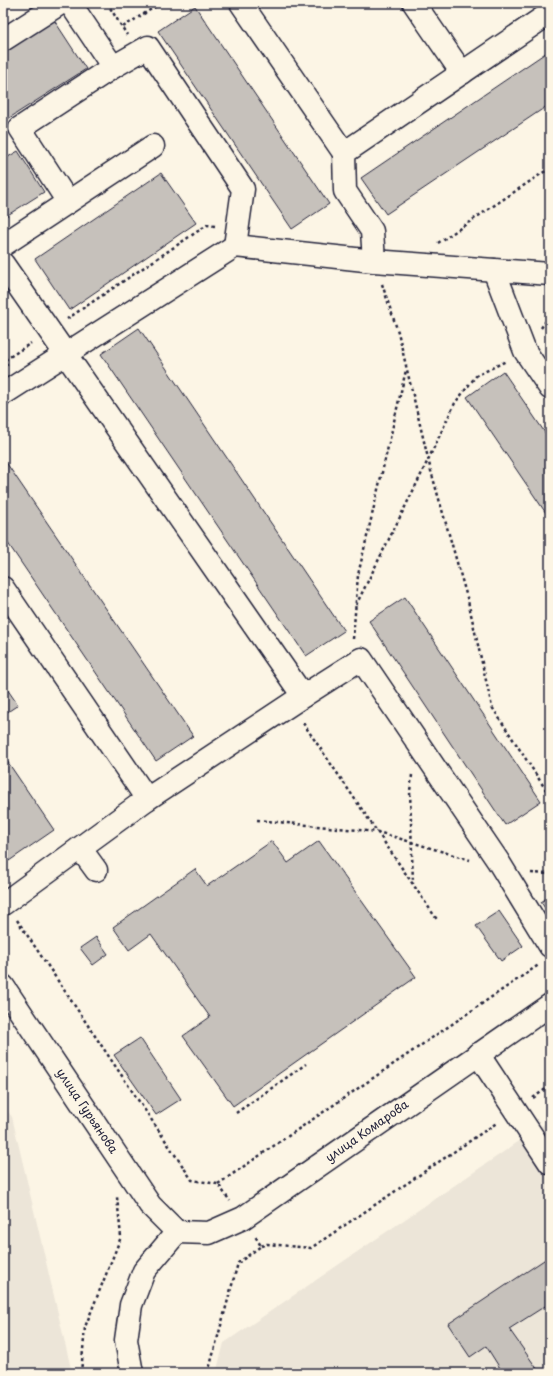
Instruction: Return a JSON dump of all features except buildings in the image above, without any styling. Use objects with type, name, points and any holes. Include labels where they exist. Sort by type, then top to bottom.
[{"type":"street","points":[[3,40],[61,3]]},
{"type":"street","points":[[70,3],[113,67]]},
{"type":"street","points":[[241,3],[344,153],[345,191],[372,231],[374,261]]},
{"type":"street","points":[[414,3],[462,73]]},
{"type":"street","points":[[344,153],[550,13]]},
{"type":"street","points":[[68,202],[20,128],[113,67],[148,47],[243,189],[235,246]]},
{"type":"street","points":[[3,244],[153,146]]},
{"type":"street","points":[[3,394],[235,246],[374,261],[550,274]]},
{"type":"street","points":[[3,264],[297,701]]},
{"type":"street","points":[[494,270],[525,351],[550,388]]},
{"type":"street","points":[[3,588],[147,799]]},
{"type":"street","points":[[4,903],[147,799],[361,659],[504,870],[547,954]]},
{"type":"street","points":[[80,848],[96,870]]},
{"type":"street","name":"улица Гурьянова","points":[[3,986],[150,1205],[177,1232]]},
{"type":"street","name":"улица Комарова","points":[[177,1232],[209,1233],[243,1218],[550,1005]]},
{"type":"street","points":[[478,1054],[550,1163]]},
{"type":"street","points":[[132,1373],[126,1340],[131,1305],[144,1271],[177,1232]]},
{"type":"path","points":[[107,3],[138,52]]},
{"type":"path","points":[[123,27],[161,3]]},
{"type":"path","points":[[374,261],[398,332],[428,460],[468,601],[492,707],[550,796]]},
{"type":"path","points":[[355,608],[455,403],[476,376],[525,351],[550,315]]},
{"type":"path","points":[[350,666],[358,575],[407,369]]},
{"type":"path","points":[[297,701],[378,832],[438,920]]},
{"type":"path","points":[[412,768],[410,791],[413,884]]},
{"type":"path","points":[[257,820],[378,832],[504,870],[550,874]]},
{"type":"path","points":[[4,903],[192,1180],[218,1184],[547,954]]},
{"type":"path","points":[[236,1113],[306,1064]]},
{"type":"path","points":[[208,1373],[238,1263],[261,1246],[267,1244],[311,1248],[550,1086]]},
{"type":"path","points":[[218,1184],[230,1201]]},
{"type":"path","points":[[81,1373],[85,1327],[121,1237],[117,1195]]},
{"type":"path","points":[[253,1234],[261,1246]]},
{"type":"shaded area","points":[[3,1105],[12,1117],[72,1373],[3,1373]]},
{"type":"shaded area","points":[[550,1120],[550,1373],[216,1373],[224,1343]]}]
